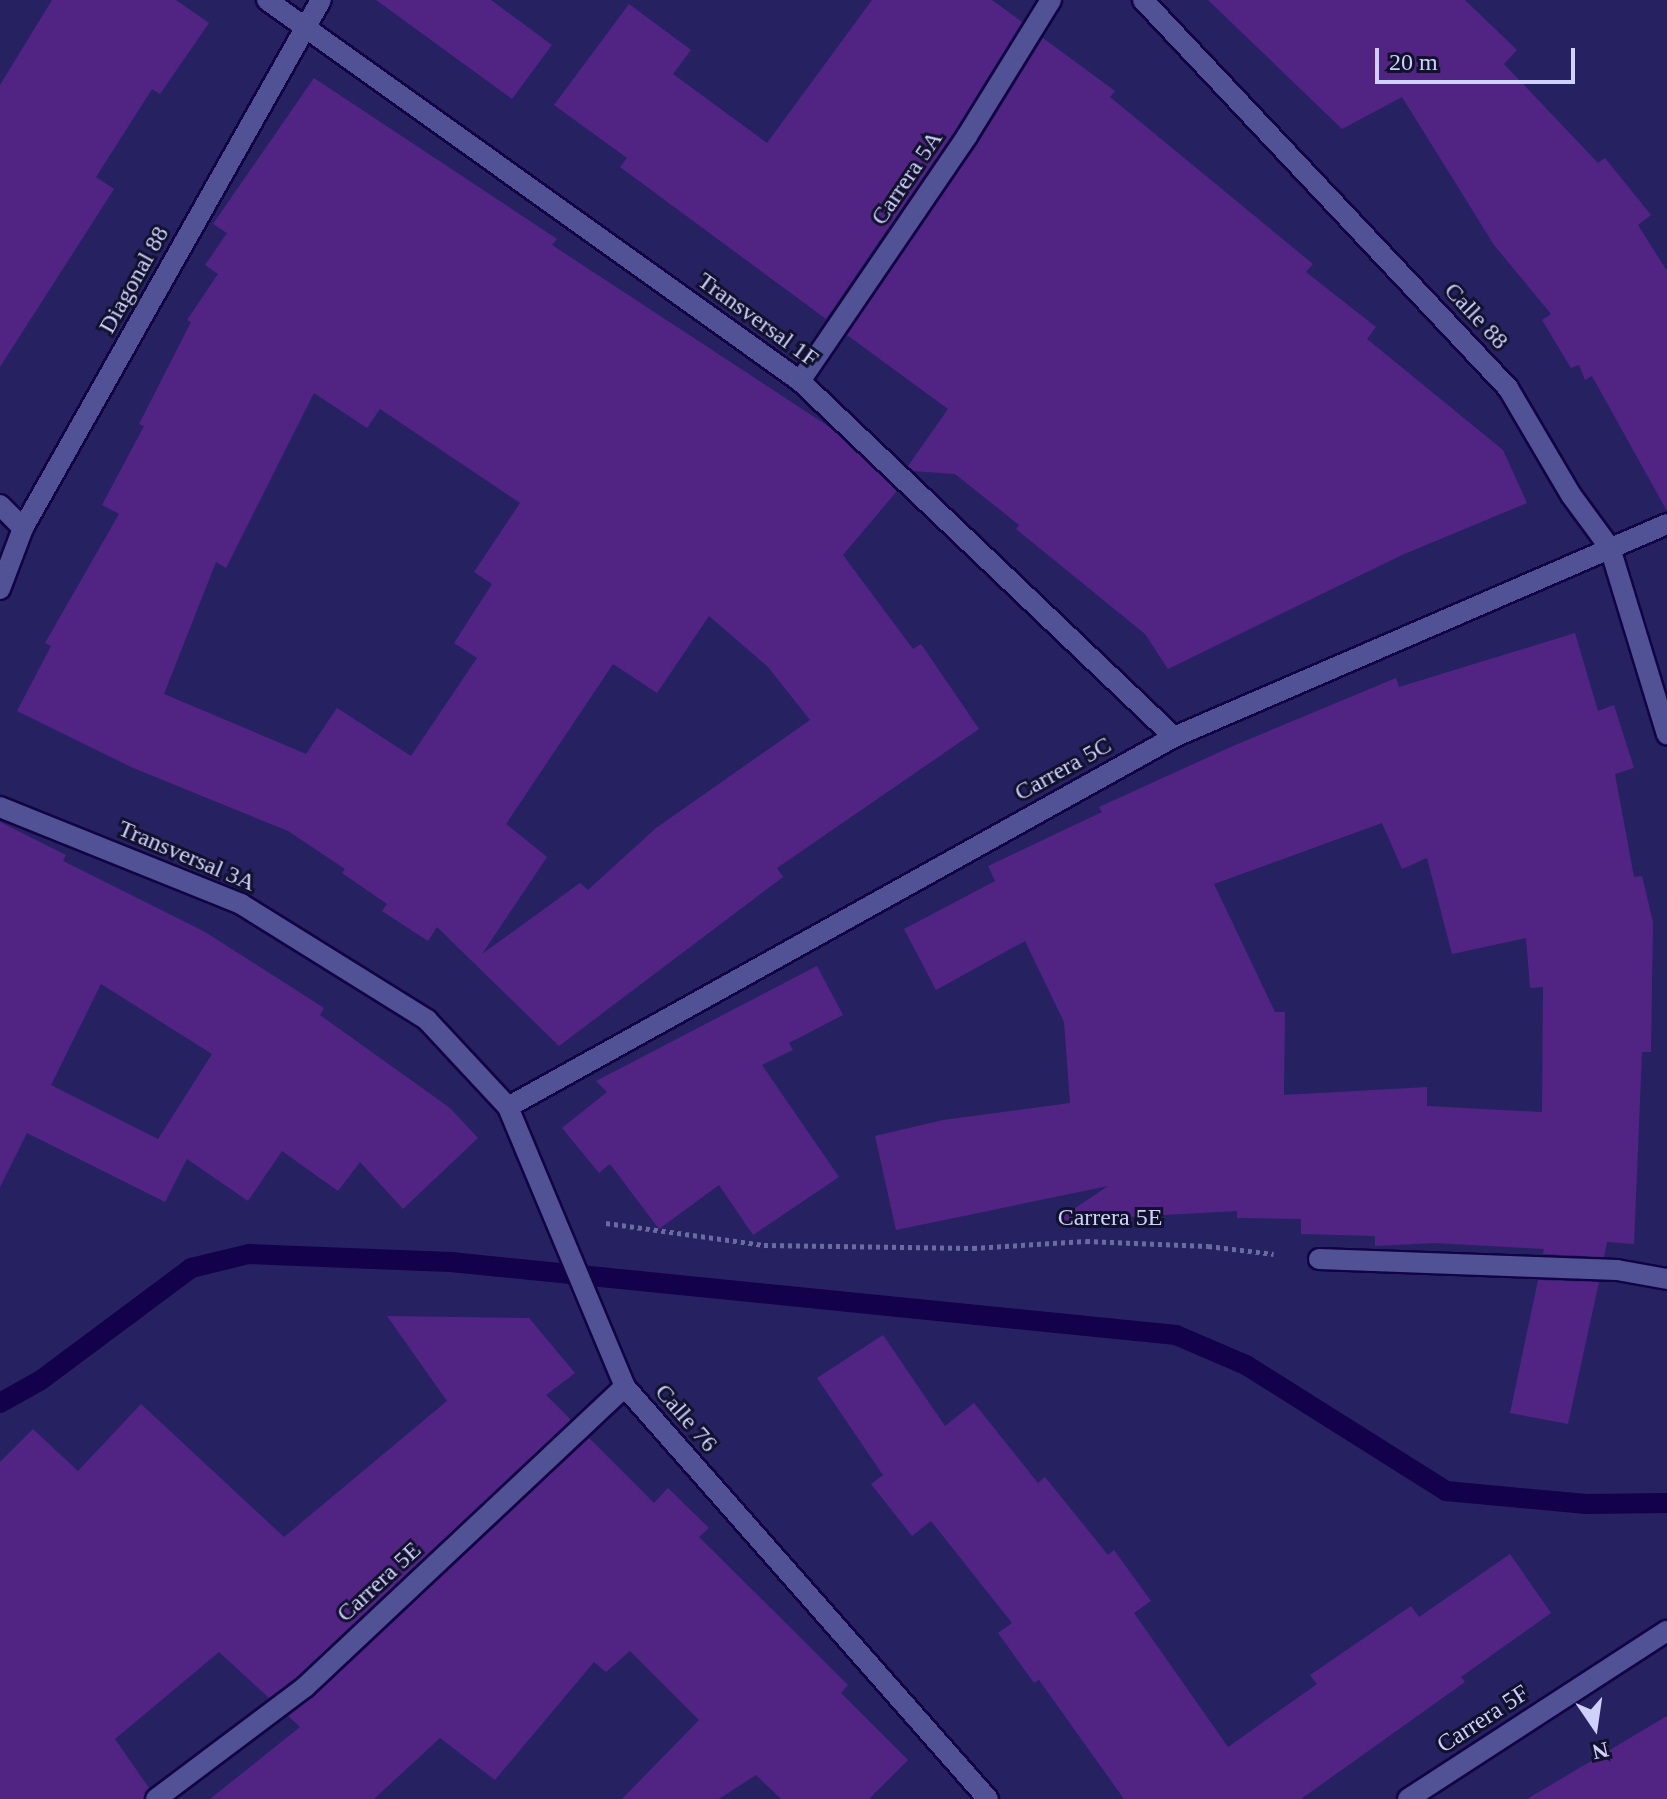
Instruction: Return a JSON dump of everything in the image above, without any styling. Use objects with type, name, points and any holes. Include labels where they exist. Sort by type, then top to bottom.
[{"type":"street","name":"Transversal 1F","points":[[267,0],[800,381],[1174,737]]},
{"type":"street","name":"Diagonal 88","points":[[0,589],[23,528],[321,0]]},
{"type":"street","name":"Carrera 5A","points":[[800,381],[967,136],[1051,0]]},
{"type":"street","name":"Calle 88","points":[[1143,0],[1508,388],[1571,495],[1610,548],[1667,734]]},
{"type":"street","points":[[0,505],[23,528]]},
{"type":"street","name":"Carrera 5C","points":[[508,1107],[1174,737],[1667,524]]},
{"type":"street","name":"Transversal 3A","points":[[0,807],[241,904],[427,1020]]},
{"type":"street","name":"Calle 76","points":[[427,1020],[508,1107],[625,1387],[988,1799]]},
{"type":"street","points":[[1319,1259],[1617,1270],[1667,1279]]},
{"type":"street","name":"Carrera 5E","points":[[156,1799],[305,1687],[625,1387]]},
{"type":"street","name":"Carrera 5F","points":[[1408,1799],[1667,1631]]},
{"type":"path","name":"Carrera 5E","points":[[553,1213],[698,1238],[764,1245],[973,1248],[1086,1241],[1208,1246],[1319,1259]]},
{"type":"building","points":[[52,0],[176,0],[209,23],[160,94],[152,89],[96,177],[114,189],[0,367],[0,85]]},
{"type":"building","points":[[376,0],[491,0],[552,45],[512,99]]},
{"type":"building","points":[[872,0],[992,0],[1022,22],[956,129],[826,319],[620,167],[627,158],[554,105],[629,4],[691,50],[673,74],[767,143]]},
{"type":"building","points":[[1208,0],[1465,0],[1517,50],[1504,64],[1598,163],[1605,158],[1651,215],[1638,225],[1667,271],[1667,511],[1592,376],[1585,380],[1579,365],[1571,368],[1542,320],[1551,314],[1494,245],[1402,97],[1342,129]]},
{"type":"building","points":[[1043,38],[1115,91],[1110,97],[1313,264],[1306,272],[1376,327],[1367,339],[1503,450],[1527,503],[1402,555],[1168,669],[1145,634],[1016,529],[1019,525],[955,474],[913,471],[908,466],[948,409],[847,335],[978,143]]},
{"type":"building","points":[[314,78],[557,239],[552,245],[831,428],[897,491],[843,555],[913,649],[921,644],[979,729],[777,868],[783,877],[559,1046],[437,927],[428,941],[382,911],[387,904],[342,873],[345,869],[288,831],[131,767],[17,711],[51,646],[45,643],[119,514],[102,505],[144,426],[139,424],[191,322],[187,320],[218,274],[205,265],[227,233],[213,224]],"holes":[[[314,393],[367,428],[380,409],[520,503],[474,572],[492,584],[454,643],[477,658],[411,756],[337,708],[306,754],[164,694],[216,562],[226,568]],[[709,616],[768,667],[810,720],[656,828],[588,890],[580,883],[482,954],[547,857],[506,824],[613,664],[657,693]]]},
{"type":"building","points":[[1575,633],[1598,711],[1614,705],[1634,768],[1615,774],[1634,877],[1642,876],[1653,922],[1651,1052],[1642,1052],[1634,1244],[1607,1242],[1604,1257],[1543,1254],[1544,1249],[1435,1243],[1375,1246],[1375,1236],[1301,1234],[1301,1219],[1237,1218],[1237,1211],[1056,1221],[1108,1186],[896,1230],[875,1136],[943,1120],[1070,1103],[1064,1022],[1025,941],[936,990],[904,929],[995,881],[988,866],[1102,812],[1099,807],[1233,746],[1396,678],[1399,687]],"holes":[[[1382,823],[1402,869],[1427,858],[1452,954],[1526,938],[1530,988],[1543,987],[1542,1112],[1427,1106],[1427,1087],[1284,1095],[1285,1012],[1275,1012],[1214,884]]]},
{"type":"building","points":[[0,822],[66,855],[63,861],[205,932],[324,1008],[320,1015],[450,1108],[478,1138],[403,1209],[360,1162],[338,1191],[282,1151],[248,1201],[187,1159],[165,1202],[27,1133],[0,1187]],"holes":[[[101,984],[212,1054],[158,1139],[51,1085]]]},
{"type":"building","points":[[817,966],[843,1015],[789,1043],[793,1050],[762,1065],[839,1177],[753,1235],[719,1185],[659,1229],[610,1164],[599,1173],[562,1128],[607,1092],[596,1081]]},
{"type":"building","points":[[1538,1280],[1599,1282],[1568,1424],[1510,1413]]},
{"type":"building","points":[[387,1316],[529,1318],[575,1373],[546,1395],[571,1420],[297,1677],[269,1698],[219,1652],[115,1739],[149,1788],[143,1799],[0,1799],[0,1462],[33,1429],[78,1471],[141,1404],[284,1537],[447,1401]]},
{"type":"building","points":[[883,1335],[945,1426],[974,1403],[1038,1483],[1045,1477],[1108,1555],[1114,1550],[1151,1601],[1134,1613],[1228,1747],[1317,1684],[1310,1675],[1411,1606],[1419,1617],[1510,1554],[1551,1613],[1461,1677],[1465,1682],[1301,1799],[1124,1799],[1039,1680],[1034,1683],[998,1633],[1012,1623],[931,1521],[912,1536],[871,1484],[883,1475],[817,1378]]},
{"type":"building","points":[[589,1438],[654,1503],[668,1488],[709,1528],[699,1537],[848,1685],[841,1693],[908,1760],[869,1799],[781,1799],[756,1775],[719,1799],[622,1799],[699,1720],[630,1651],[606,1672],[594,1662],[495,1780],[440,1738],[374,1799],[210,1799],[300,1727],[288,1716],[314,1696]]},
{"type":"building","points":[[1667,1716],[1667,1799],[1527,1799]]},
{"type":"waterway","points":[[0,1403],[41,1380],[191,1268],[249,1254],[451,1262],[1176,1335],[1246,1365],[1446,1491],[1586,1504],[1667,1503]]}]
